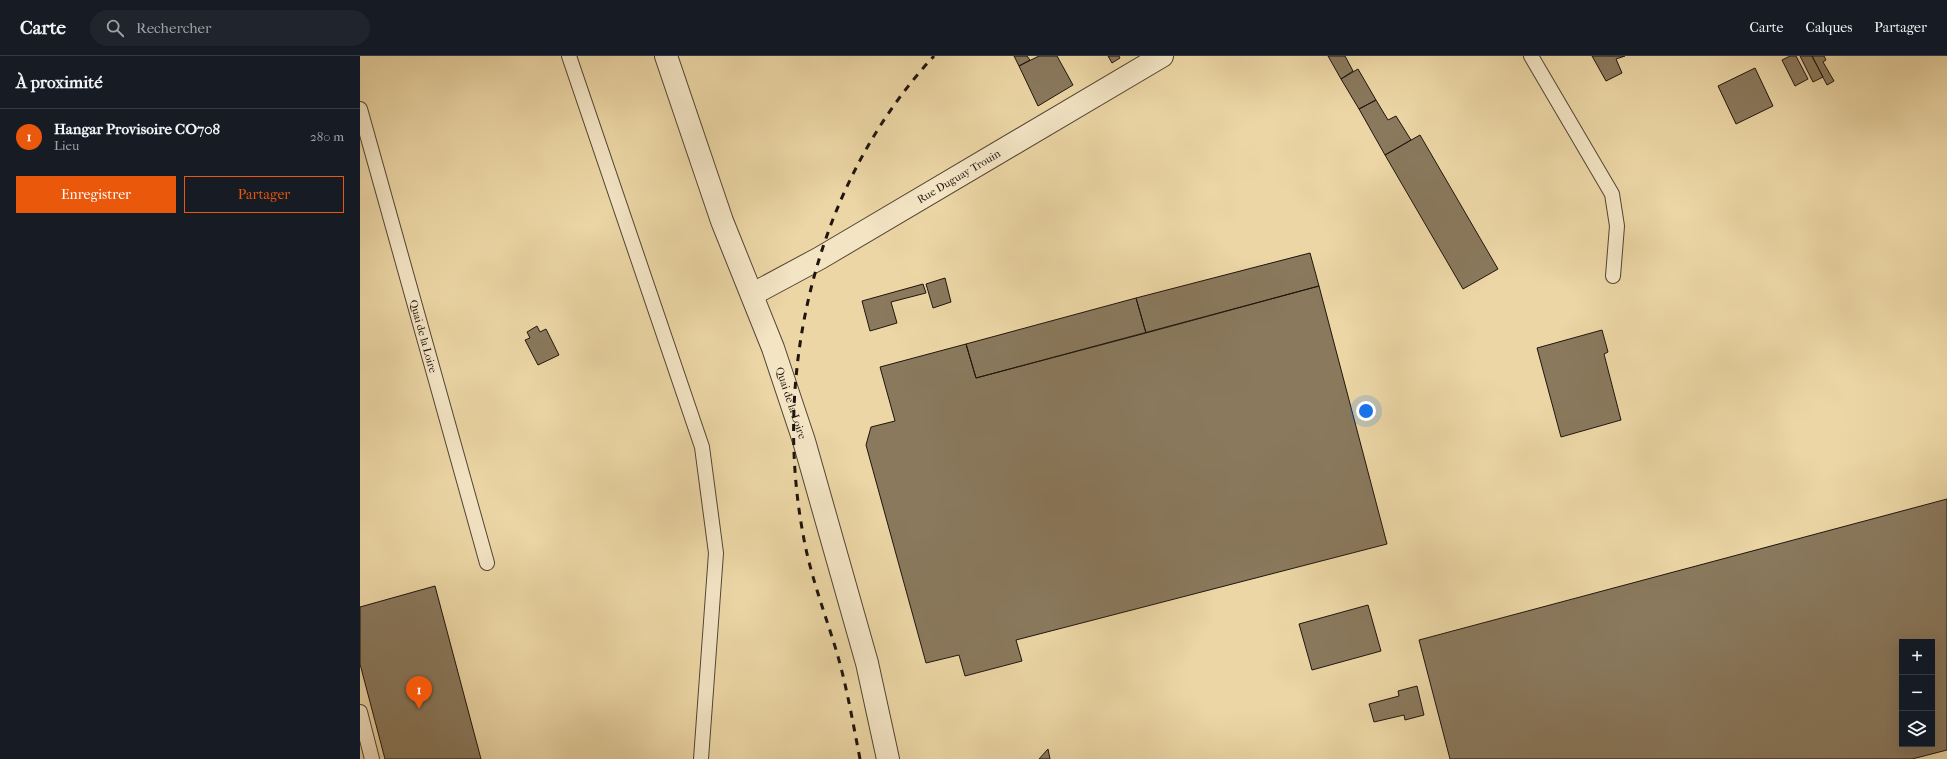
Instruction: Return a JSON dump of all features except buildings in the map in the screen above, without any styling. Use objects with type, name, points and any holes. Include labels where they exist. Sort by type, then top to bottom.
[{"type":"street","name":"Quai de la Loire","points":[[666,56],[722,221],[753,294],[780,370],[816,480],[868,670],[888,759]]},
{"type":"street","name":"Rue Duguay Trouin","points":[[753,294],[827,254],[1162,56]]},
{"type":"lane","points":[[569,56],[702,447],[716,553],[701,759]]},
{"type":"lane","points":[[1531,56],[1612,194],[1618,226],[1613,276]]},
{"type":"lane","name":"Quai de la Loire","points":[[360,109],[487,563]]},
{"type":"lane","points":[[360,712],[372,759]]},
{"type":"railway","points":[[860,759],[841,666],[814,579],[803,534],[795,471],[794,406],[800,342],[813,279],[833,218],[860,160],[894,106],[934,56]]},
{"type":"place","name":"Hangar Provisoire CO708","points":[[419,709]]}]
